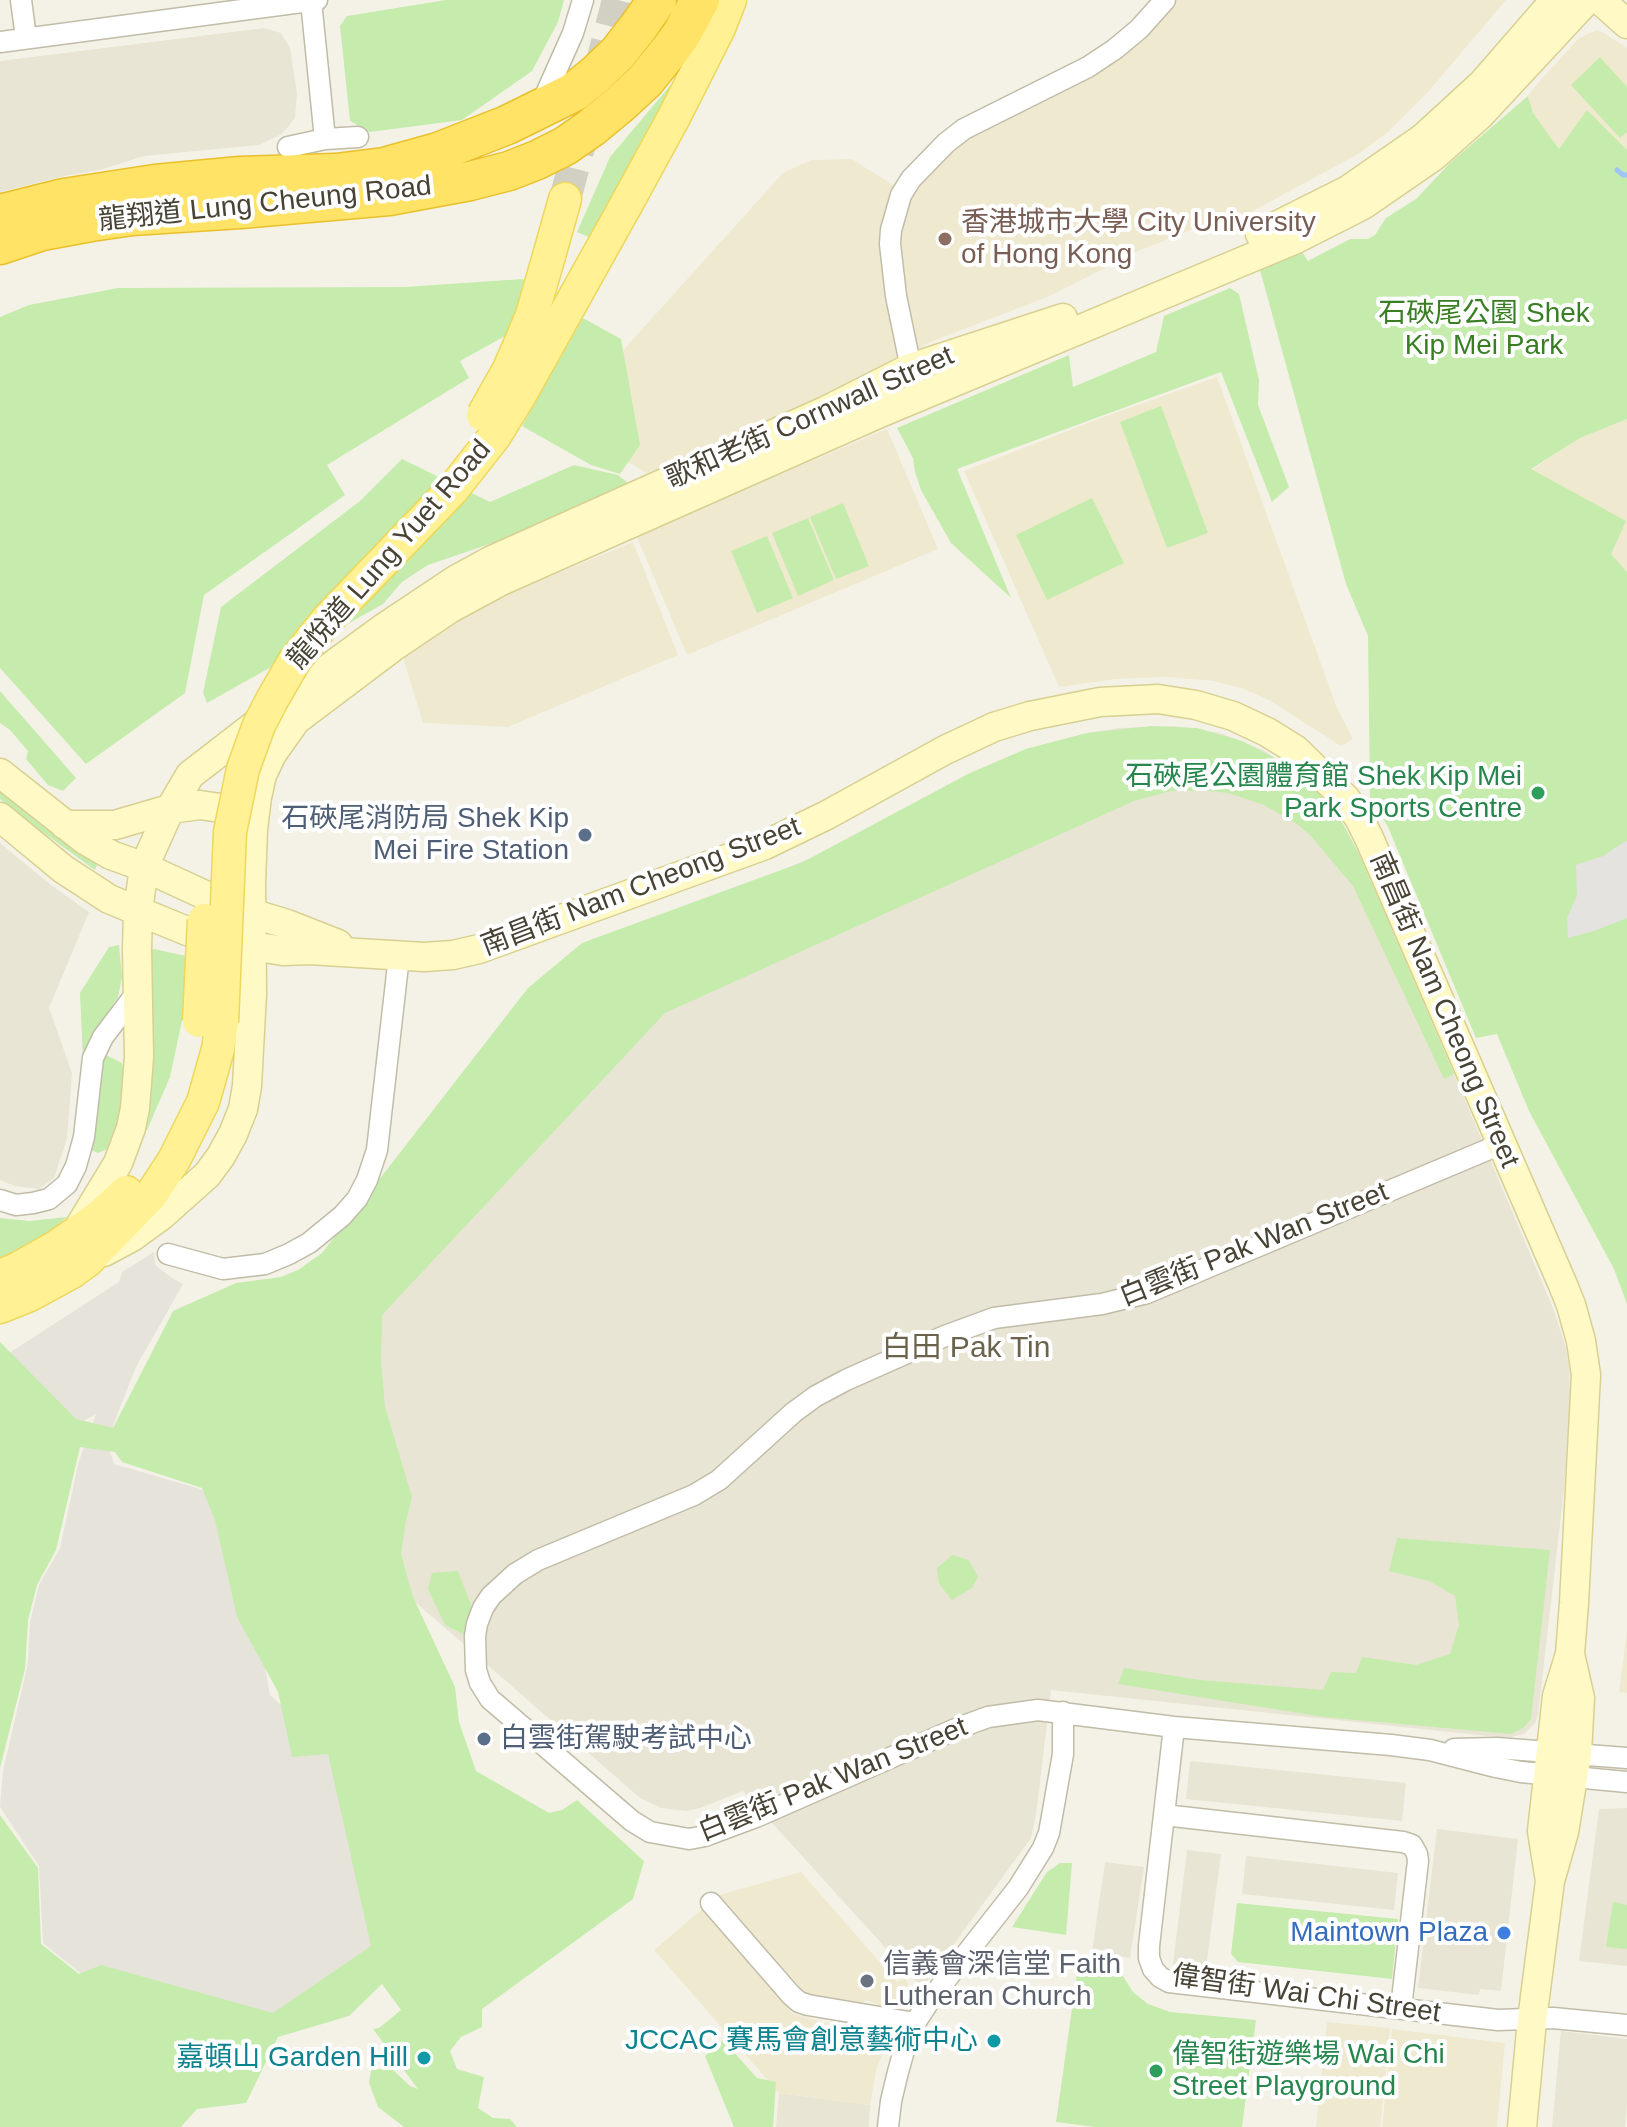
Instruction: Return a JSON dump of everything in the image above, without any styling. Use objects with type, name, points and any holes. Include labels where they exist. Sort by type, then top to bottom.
[{"type":"highway","name":"龍翔道 Lung Cheung Road","points":[[0,214],[64,198],[155,184],[240,176],[316,175],[384,167],[438,152],[480,137],[574,92],[628,41],[657,0]]},
{"type":"highway","name":"龍翔道 Lung Cheung Road","points":[[0,245],[42,231],[101,220],[389,196],[509,171],[565,146],[620,104],[645,81],[670,50],[700,0]]},
{"type":"main road","name":"龍悅道 Lung Yuet Road","points":[[210,1021],[230,832],[243,769],[259,725],[295,660],[327,620],[453,489],[494,437],[626,205],[719,28],[730,0]]},
{"type":"main road","name":"歌和老街 Cornwall Street","points":[[138,911],[144,867],[170,809],[190,775],[322,673],[457,579],[490,561],[825,411],[910,368],[1053,322],[1261,234],[1348,190],[1401,155],[1453,113],[1555,0]]},
{"type":"main road","name":"歌和老街 Cornwall Street","points":[[253,946],[253,829],[262,775],[272,754],[296,720],[393,647],[451,608],[501,581],[918,398],[1334,222],[1374,199],[1434,156],[1480,115],[1587,0]]},
{"type":"main road","points":[[1600,0],[1627,24]]},
{"type":"main road","name":"龍悅道 Lung Yuet Road","points":[[82,1246],[151,1195],[174,1160],[203,1102],[215,1062],[203,964],[206,855],[226,751],[240,715],[258,679],[294,625],[445,466],[494,398],[532,315],[565,199]]},
{"type":"main road","name":"南昌街 Nam Cheong Street","points":[[0,817],[63,869],[109,899],[187,931],[283,951],[453,955],[479,949],[765,845],[827,815],[945,750],[994,727],[1022,718],[1100,702],[1158,699],[1196,705],[1233,716],[1296,750],[1346,799],[1359,818],[1392,887],[1571,1305],[1581,1341],[1586,1375],[1570,1654],[1580,1698],[1562,1764],[1564,1832],[1550,1881],[1522,2127]]},
{"type":"main road","name":"南昌街 Nam Cheong Street","points":[[0,773],[85,840],[111,855],[231,907],[287,924],[365,954]]},
{"type":"main road","points":[[65,825],[115,825],[170,809],[210,805],[231,813],[253,829]]},
{"type":"main road","name":"龍悅道 Lung Yuet Road","points":[[0,1307],[51,1285],[82,1246],[131,1128],[139,1057],[138,911]]},
{"type":"main road","name":"龍悅道 Lung Yuet Road","points":[[0,1276],[41,1256],[132,1237],[207,1175],[233,1134],[243,1109],[247,1086],[253,946]]},
{"type":"main road","points":[[252,994],[284,964],[309,950]]},
{"type":"street","points":[[21,0],[26,38]]},
{"type":"street","points":[[0,42],[314,0],[325,139]]},
{"type":"street","points":[[540,108],[573,33],[583,0]]},
{"type":"street","points":[[918,398],[896,296],[890,244],[901,195],[911,179],[964,129],[1088,67],[1139,29],[1165,0]]},
{"type":"street","points":[[288,147],[325,139],[358,137]]},
{"type":"street","points":[[168,1254],[223,1269],[265,1264],[309,1243],[357,1199],[377,1150],[399,956]]},
{"type":"street","points":[[0,1200],[16,1205],[33,1203],[49,1199],[67,1184],[84,1137],[93,1058],[103,1037],[138,991]]},
{"type":"street","name":"白雲街 Pak Wan Street","points":[[1063,1712],[1038,1710],[988,1717],[756,1817],[689,1839],[650,1832],[632,1821],[490,1699],[476,1670],[475,1636],[483,1608],[515,1574],[538,1560],[694,1495],[719,1480],[794,1412],[846,1380],[994,1318],[1102,1304],[1147,1293],[1501,1144]]},
{"type":"street","points":[[888,2127],[903,2054],[915,2023],[1018,1888],[1043,1848],[1049,1833],[1063,1754],[1063,1712],[1174,1727],[1391,1745],[1430,1750],[1496,1767],[1627,1758]]},
{"type":"street","name":"偉智街 Wai Chi Street","points":[[1174,1727],[1149,1946],[1149,1958],[1160,1977],[1169,1982],[1498,2020],[1553,2018],[1627,2025]]},
{"type":"street","points":[[1562,1764],[1627,1782]]},
{"type":"street","points":[[1164,1815],[1412,1845],[1418,1861],[1401,2008]]},
{"type":"street","points":[[711,1903],[799,2002],[915,2023]]},
{"type":"shaded area","name":"香港城市大學 City University of Hong Kong","points":[[1176,0],[1506,0],[1429,91],[1388,132],[1358,154],[1251,212],[1196,228],[1138,251],[1050,296],[930,342],[811,411],[672,465],[646,473],[609,450],[607,368],[783,173],[811,160],[852,159],[910,196],[931,171],[969,137],[1150,29]]},
{"type":"shaded area","points":[[264,28],[281,33],[290,48],[297,93],[295,118],[282,134],[259,145],[144,156],[100,170],[0,192],[0,61]]},
{"type":"shaded area","points":[[1597,30],[1627,48],[1627,214],[1565,157],[1533,113],[1528,96],[1579,38]]},
{"type":"shaded area","points":[[1217,377],[1337,708],[1353,739],[1341,746],[1269,700],[1214,681],[1166,677],[1116,679],[1059,687],[964,471]]},
{"type":"shaded area","points":[[1627,419],[1627,572],[1531,470],[1580,438]]},
{"type":"shaded area","points":[[887,429],[938,549],[687,655],[636,535]]},
{"type":"shaded area","points":[[633,542],[678,655],[508,727],[423,723],[402,654],[426,628]]},
{"type":"shaded area","points":[[1174,726],[1220,733],[1263,750],[1301,776],[1343,824],[1387,916],[1553,1308],[1566,1348],[1571,1409],[1538,1715],[1524,1734],[1507,1738],[1051,1690],[1031,1838],[922,1988],[743,1791],[686,1811],[661,1808],[640,1798],[413,1600],[297,1284],[783,870],[822,853],[968,774],[1026,749],[1119,728]]},
{"type":"shaded area","points":[[1627,840],[1627,918],[1568,938],[1567,918],[1577,896],[1576,865],[1603,856]]},
{"type":"shaded area","points":[[0,843],[89,912],[49,1008],[72,1073],[67,1139],[54,1178],[39,1189],[15,1186],[0,1180]]},
{"type":"shaded area","points":[[154,1252],[155,1265],[183,1284],[136,1367],[114,1423],[108,1445],[114,1464],[197,1488],[227,1501],[254,1603],[270,1695],[319,1738],[340,1752],[390,1960],[278,2014],[94,1982],[79,1972],[43,1943],[39,1866],[0,1807],[3,1771],[28,1663],[30,1622],[39,1585],[60,1548],[79,1461],[96,1414],[63,1432],[6,1355],[119,1282],[122,1272]]},
{"type":"shaded area","points":[[1627,1631],[1627,1693],[1619,1692]]},
{"type":"shaded area","points":[[1190,1761],[1406,1783],[1402,1821],[1186,1799]]},
{"type":"shaded area","points":[[1627,1808],[1627,1966],[1579,1961],[1599,1809]]},
{"type":"shaded area","points":[[1437,1829],[1518,1839],[1501,1991],[1480,1989],[1479,1995],[1418,1988]]},
{"type":"shaded area","points":[[1187,1850],[1221,1854],[1206,1968],[1173,1964]]},
{"type":"shaded area","points":[[1246,1856],[1398,1873],[1394,1910],[1242,1894]]},
{"type":"shaded area","points":[[1105,1862],[1144,1867],[1130,1958],[1092,1952]]},
{"type":"shaded area","points":[[801,1872],[897,1982],[905,1978],[913,2000],[905,2006],[884,2007],[866,2000],[859,2005],[806,1994],[719,1895]]},
{"type":"shaded area","points":[[702,1909],[793,2014],[889,2039],[877,2067],[870,2105],[779,2093],[654,1950]]},
{"type":"shaded area","points":[[1327,2022],[1390,2028],[1380,2127],[1316,2127]]},
{"type":"shaded area","points":[[1392,2029],[1505,2043],[1497,2127],[1382,2127]]},
{"type":"shaded area","points":[[1561,2031],[1627,2039],[1625,2127],[1552,2127]]},
{"type":"shaded area","points":[[779,2093],[870,2105],[869,2127],[776,2127]]},
{"type":"green space","points":[[446,0],[564,0],[558,22],[532,71],[462,120],[370,132],[350,121],[340,26],[347,16]]},
{"type":"green space","points":[[1600,57],[1627,87],[1627,132],[1620,138],[1571,85]]},
{"type":"green space","points":[[690,62],[598,241],[577,232],[610,157]]},
{"type":"green space","name":"石硤尾公園 Shek Kip Mei Park","points":[[1528,96],[1533,113],[1559,149],[1587,110],[1627,150],[1627,419],[1580,438],[1531,469],[1626,521],[1611,554],[1627,572],[1627,1304],[1614,1269],[1529,1111],[1497,1034],[1476,1038],[1388,827],[1370,797],[1368,636],[1346,584],[1260,270],[1302,252],[1308,261],[1350,239],[1368,239],[1375,235],[1386,218],[1416,199],[1451,162]]},
{"type":"green space","points":[[523,279],[543,315],[460,361],[469,378],[327,465],[345,495],[204,595],[185,693],[86,764],[0,668],[0,317],[29,305],[118,288],[405,287]]},
{"type":"green space","points":[[1230,288],[1239,294],[1259,380],[1258,405],[1289,487],[1272,502],[1221,372],[957,469],[1011,598],[951,543],[921,490],[913,458],[897,428],[1069,355],[1073,387],[1156,352],[1164,316]]},
{"type":"green space","points":[[583,318],[621,339],[640,445],[620,474],[591,465],[522,426]]},
{"type":"green space","points":[[1161,406],[1208,533],[1167,548],[1120,422]]},
{"type":"green space","points":[[402,459],[490,502],[574,465],[618,475],[628,483],[504,539],[428,565],[402,582],[383,604],[207,703],[203,693],[221,607],[360,501]]},
{"type":"green space","points":[[1092,498],[1124,563],[1047,600],[1016,535]]},
{"type":"green space","points":[[843,503],[869,566],[836,579],[810,517]]},
{"type":"green space","points":[[808,518],[834,580],[798,596],[772,533]]},
{"type":"green space","points":[[767,536],[793,598],[757,613],[731,551]]},
{"type":"green space","points":[[0,691],[76,778],[63,791],[48,785],[26,759],[28,751],[0,723]]},
{"type":"green space","points":[[1151,726],[1197,728],[1242,741],[1283,762],[1318,792],[1343,824],[1359,854],[1454,1074],[1444,1079],[1353,886],[1311,836],[1264,805],[1228,793],[1209,791],[1171,791],[1134,801],[665,1013],[382,1315],[381,1361],[385,1407],[412,1497],[401,1554],[413,1597],[455,1687],[459,1722],[476,1771],[549,1813],[562,1810],[577,1800],[644,1861],[633,1899],[482,2009],[482,2027],[461,2037],[450,2051],[457,2069],[484,2077],[478,2108],[493,2118],[510,2119],[517,2127],[404,2127],[378,2107],[369,2083],[371,2070],[391,2068],[410,2086],[418,2089],[373,2029],[379,2028],[401,2010],[382,1984],[349,2016],[278,2037],[246,2103],[197,2109],[181,2127],[0,2127],[0,1815],[38,1868],[41,1944],[79,1974],[101,1965],[273,2013],[371,1946],[328,1754],[292,1757],[278,1692],[237,1617],[215,1520],[202,1488],[122,1462],[115,1452],[80,1447],[56,1550],[37,1585],[28,1620],[25,1669],[0,1768],[0,1342],[76,1419],[113,1428],[173,1311],[236,1283],[281,1277],[298,1270],[322,1253],[528,988],[582,943],[803,862],[968,774],[1026,749],[1087,733]]},
{"type":"green space","points":[[0,787],[99,860],[95,870],[0,799]]},
{"type":"green space","points":[[119,945],[122,977],[118,997],[93,1035],[83,1060],[80,993],[109,947]]},
{"type":"green space","points":[[154,949],[186,956],[183,1016],[170,1077],[147,1130],[138,1132],[148,953]]},
{"type":"green space","points":[[102,1053],[122,1063],[127,1096],[112,1147],[98,1153],[88,1149]]},
{"type":"green space","points":[[67,1217],[37,1242],[0,1262],[0,1218],[29,1221]]},
{"type":"green space","points":[[1397,1538],[1550,1550],[1531,1719],[1523,1728],[1511,1734],[1324,1717],[1118,1684],[1124,1668],[1200,1680],[1323,1690],[1331,1672],[1356,1673],[1362,1657],[1416,1665],[1450,1654],[1459,1625],[1455,1596],[1429,1581],[1389,1571]]},
{"type":"green space","points":[[952,1555],[969,1560],[978,1577],[972,1588],[952,1600],[939,1584],[937,1568]]},
{"type":"green space","points":[[458,1571],[471,1605],[467,1636],[445,1625],[428,1589],[432,1573]]},
{"type":"green space","points":[[1060,1863],[1072,1863],[1066,1935],[1012,1927],[1047,1872]]},
{"type":"green space","points":[[1613,1902],[1627,1905],[1627,1949],[1606,1947]]},
{"type":"green space","points":[[1237,1903],[1398,1919],[1392,1979],[1238,1962],[1231,1954]]},
{"type":"green space","name":"偉智街遊樂場 Wai Chi Street Playground","points":[[1079,1959],[1119,1965],[1133,1992],[1148,2004],[1170,2012],[1256,2020],[1242,2127],[1095,2127],[1056,2122]]},
{"type":"green space","points":[[723,2040],[757,2078],[776,2082],[773,2127],[734,2127],[705,2056]]},
{"type":"waterway","points":[[1617,170],[1627,175]]},
{"type":"tunnel","points":[[599,73],[618,0]]},
{"type":"tunnel","points":[[565,199],[586,121]]},
{"type":"place","name":"香港城市大學 City University of Hong Kong","points":[[945,239]]},
{"type":"place","name":"石硤尾公園體育館 Shek Kip Mei Park Sports Centre","points":[[1538,793]]},
{"type":"place","name":"石硤尾消防局 Shek Kip Mei Fire Station","points":[[585,835]]},
{"type":"place","name":"白雲街駕駛考試中心","points":[[484,1739]]},
{"type":"place","name":"Maintown Plaza","points":[[1504,1933]]},
{"type":"place","name":"信義會深信堂 Faith Lutheran Church","points":[[867,1981]]},
{"type":"place","name":"JCCAC 賽馬會創意藝術中心","points":[[994,2041]]},
{"type":"place","name":"嘉頓山 Garden Hill","points":[[424,2058]]},
{"type":"place","name":"偉智街遊樂場 Wai Chi Street Playground","points":[[1156,2071]]},
{"type":"district","name":"白田 Pak Tin","points":[[966,1349]]}]
